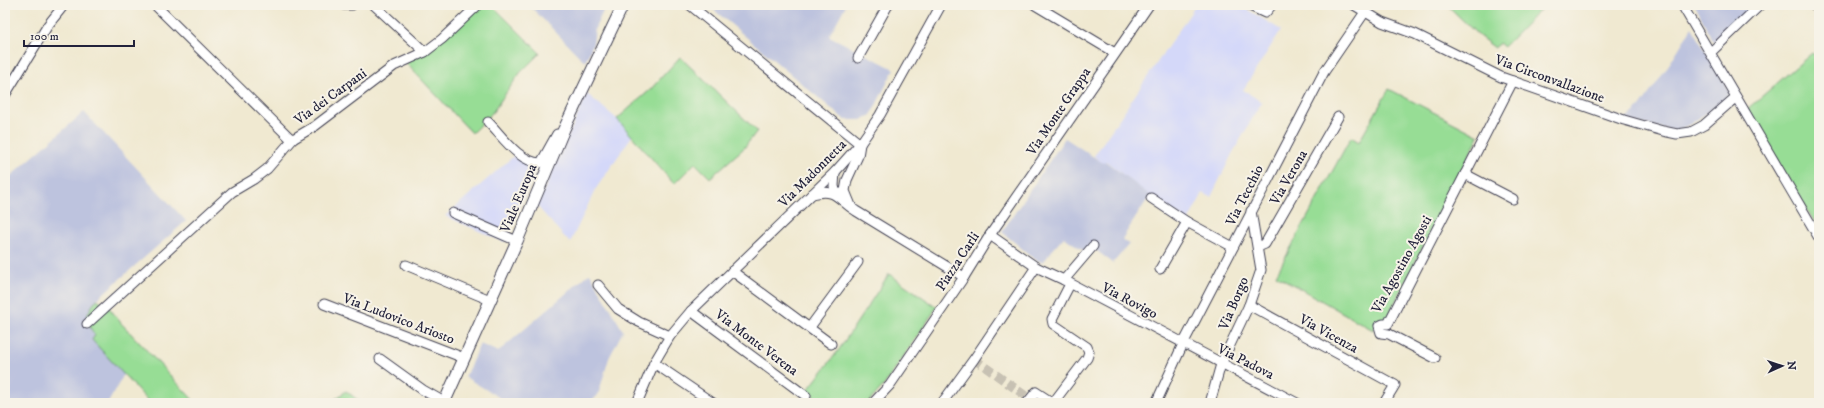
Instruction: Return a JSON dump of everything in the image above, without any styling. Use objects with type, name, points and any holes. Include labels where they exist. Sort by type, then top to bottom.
[{"type":"main road","name":"Viale Europa","points":[[444,402],[517,241],[564,128],[623,5]]},
{"type":"street","points":[[5,95],[48,26],[64,5]]},
{"type":"street","name":"Via dei Carpani","points":[[155,5],[289,137],[294,139],[315,126],[394,66],[425,52],[442,39],[478,5]]},
{"type":"street","points":[[344,5],[352,5]]},
{"type":"street","points":[[374,5],[425,52]]},
{"type":"street","points":[[690,5],[860,144],[858,156],[840,193]]},
{"type":"street","points":[[858,58],[888,5]]},
{"type":"street","name":"Via Madonnetta","points":[[637,403],[654,362],[670,336],[691,311],[835,172],[860,144],[880,115],[941,5]]},
{"type":"street","points":[[1035,5],[1115,53]]},
{"type":"street","name":"Via Monte Grappa","points":[[990,235],[1149,5]]},
{"type":"street","points":[[1253,5],[1252,7],[1265,13],[1272,5]]},
{"type":"street","name":"Via Circonvallazione","points":[[1354,5],[1365,9],[1382,22],[1415,34],[1476,66],[1513,81],[1624,120],[1677,134],[1691,132],[1704,125],[1736,96]]},
{"type":"street","points":[[1682,5],[1819,238]]},
{"type":"street","points":[[1711,52],[1760,5]]},
{"type":"street","points":[[1814,5],[1819,8]]},
{"type":"street","name":"Via Tecchio","points":[[1156,403],[1183,344],[1324,72],[1365,9]]},
{"type":"street","name":"Via Agostino Agosti","points":[[1435,358],[1388,334],[1381,333],[1380,326],[1383,324],[1388,324],[1513,81]]},
{"type":"street","name":"Via Verona","points":[[1258,247],[1265,244],[1338,117]]},
{"type":"street","points":[[488,122],[523,158],[532,162],[540,163],[559,131],[564,128]]},
{"type":"street","points":[[87,324],[232,192],[254,179],[267,169],[294,139]]},
{"type":"street","points":[[835,172],[834,186],[852,208],[964,278]]},
{"type":"street","points":[[1465,174],[1513,199]]},
{"type":"street","points":[[811,195],[824,192],[840,193]]},
{"type":"street","points":[[1152,198],[1187,222],[1233,247]]},
{"type":"street","name":"Via Borgo","points":[[1210,403],[1221,364],[1250,305],[1261,270],[1251,211]]},
{"type":"street","points":[[453,213],[517,241]]},
{"type":"street","points":[[1160,269],[1187,222]]},
{"type":"street","name":"Piazza Carli","points":[[873,403],[890,385],[964,278],[990,235],[1036,268]]},
{"type":"street","points":[[1027,403],[1036,392],[1053,403],[1087,358],[1089,352],[1087,347],[1053,324],[1052,318],[1067,282],[1093,246]]},
{"type":"street","points":[[810,328],[858,262]]},
{"type":"street","points":[[406,265],[490,300]]},
{"type":"street","points":[[942,403],[1036,268]]},
{"type":"street","name":"Via Rovigo","points":[[1036,268],[1067,282],[1183,344]]},
{"type":"street","points":[[732,271],[832,344]]},
{"type":"street","points":[[598,286],[618,309],[639,322],[670,336]]},
{"type":"street","name":"Via Ludovico Ariosto","points":[[324,304],[464,358]]},
{"type":"street","name":"Via Vicenza","points":[[1250,305],[1394,385],[1384,403]]},
{"type":"street","name":"Via Monte Verena","points":[[691,311],[806,396]]},
{"type":"street","name":"Via Padova","points":[[1183,344],[1297,403]]},
{"type":"street","points":[[380,359],[423,390],[444,402]]},
{"type":"street","points":[[654,362],[714,403]]},
{"type":"shaded area","points":[[529,5],[606,5],[595,28],[593,44],[585,62]]},
{"type":"shaded area","points":[[708,5],[846,5],[829,36],[894,69],[871,115],[861,120],[845,120]]},
{"type":"shaded area","points":[[1196,5],[1240,5],[1281,30],[1243,90],[1262,102],[1232,154],[1211,197],[1203,193],[1188,221],[1146,193],[1106,161],[1103,164],[1094,156]]},
{"type":"shaded area","points":[[1695,5],[1757,5],[1714,43]]},
{"type":"shaded area","points":[[1692,27],[1730,93],[1720,103],[1692,123],[1676,131],[1625,120],[1640,107],[1665,71]]},
{"type":"shaded area","points":[[587,94],[617,119],[632,136],[595,190],[570,243],[537,206]]},
{"type":"shaded area","points":[[84,112],[186,221],[97,299],[88,312],[87,324],[95,335],[92,340],[124,374],[108,403],[5,403],[5,181]]},
{"type":"shaded area","points":[[1065,138],[1103,163],[1105,161],[1151,196],[1122,239],[1129,244],[1113,263],[1093,248],[1084,251],[1064,237],[1042,262],[1036,260],[1002,232]]},
{"type":"shaded area","points":[[515,155],[535,172],[504,242],[445,216]]},
{"type":"shaded area","points":[[590,273],[623,331],[609,358],[598,395],[590,403],[500,403],[502,399],[465,377],[480,344],[498,352]]},
{"type":"green space","points":[[480,5],[492,5],[540,53],[520,73],[492,113],[472,133],[406,63]]},
{"type":"green space","points":[[1447,5],[1545,5],[1504,47],[1499,43],[1495,48],[1479,36]]},
{"type":"green space","points":[[1812,53],[1819,58],[1819,229],[1746,110]]},
{"type":"green space","points":[[680,57],[757,131],[744,148],[710,178],[695,163],[674,184],[617,119],[650,90]]},
{"type":"green space","points":[[1389,89],[1479,136],[1386,320],[1379,321],[1373,330],[1276,275],[1351,137],[1359,142]]},
{"type":"green space","points":[[889,274],[937,307],[885,384],[868,403],[809,403],[814,396],[807,391],[838,351]]},
{"type":"green space","points":[[97,299],[107,305],[121,323],[196,403],[150,403],[92,340],[95,335],[89,325],[87,317],[90,309]]},
{"type":"green space","points":[[346,391],[362,403],[330,403]]},
{"type":"tunnel","points":[[974,359],[1030,399]]}]
